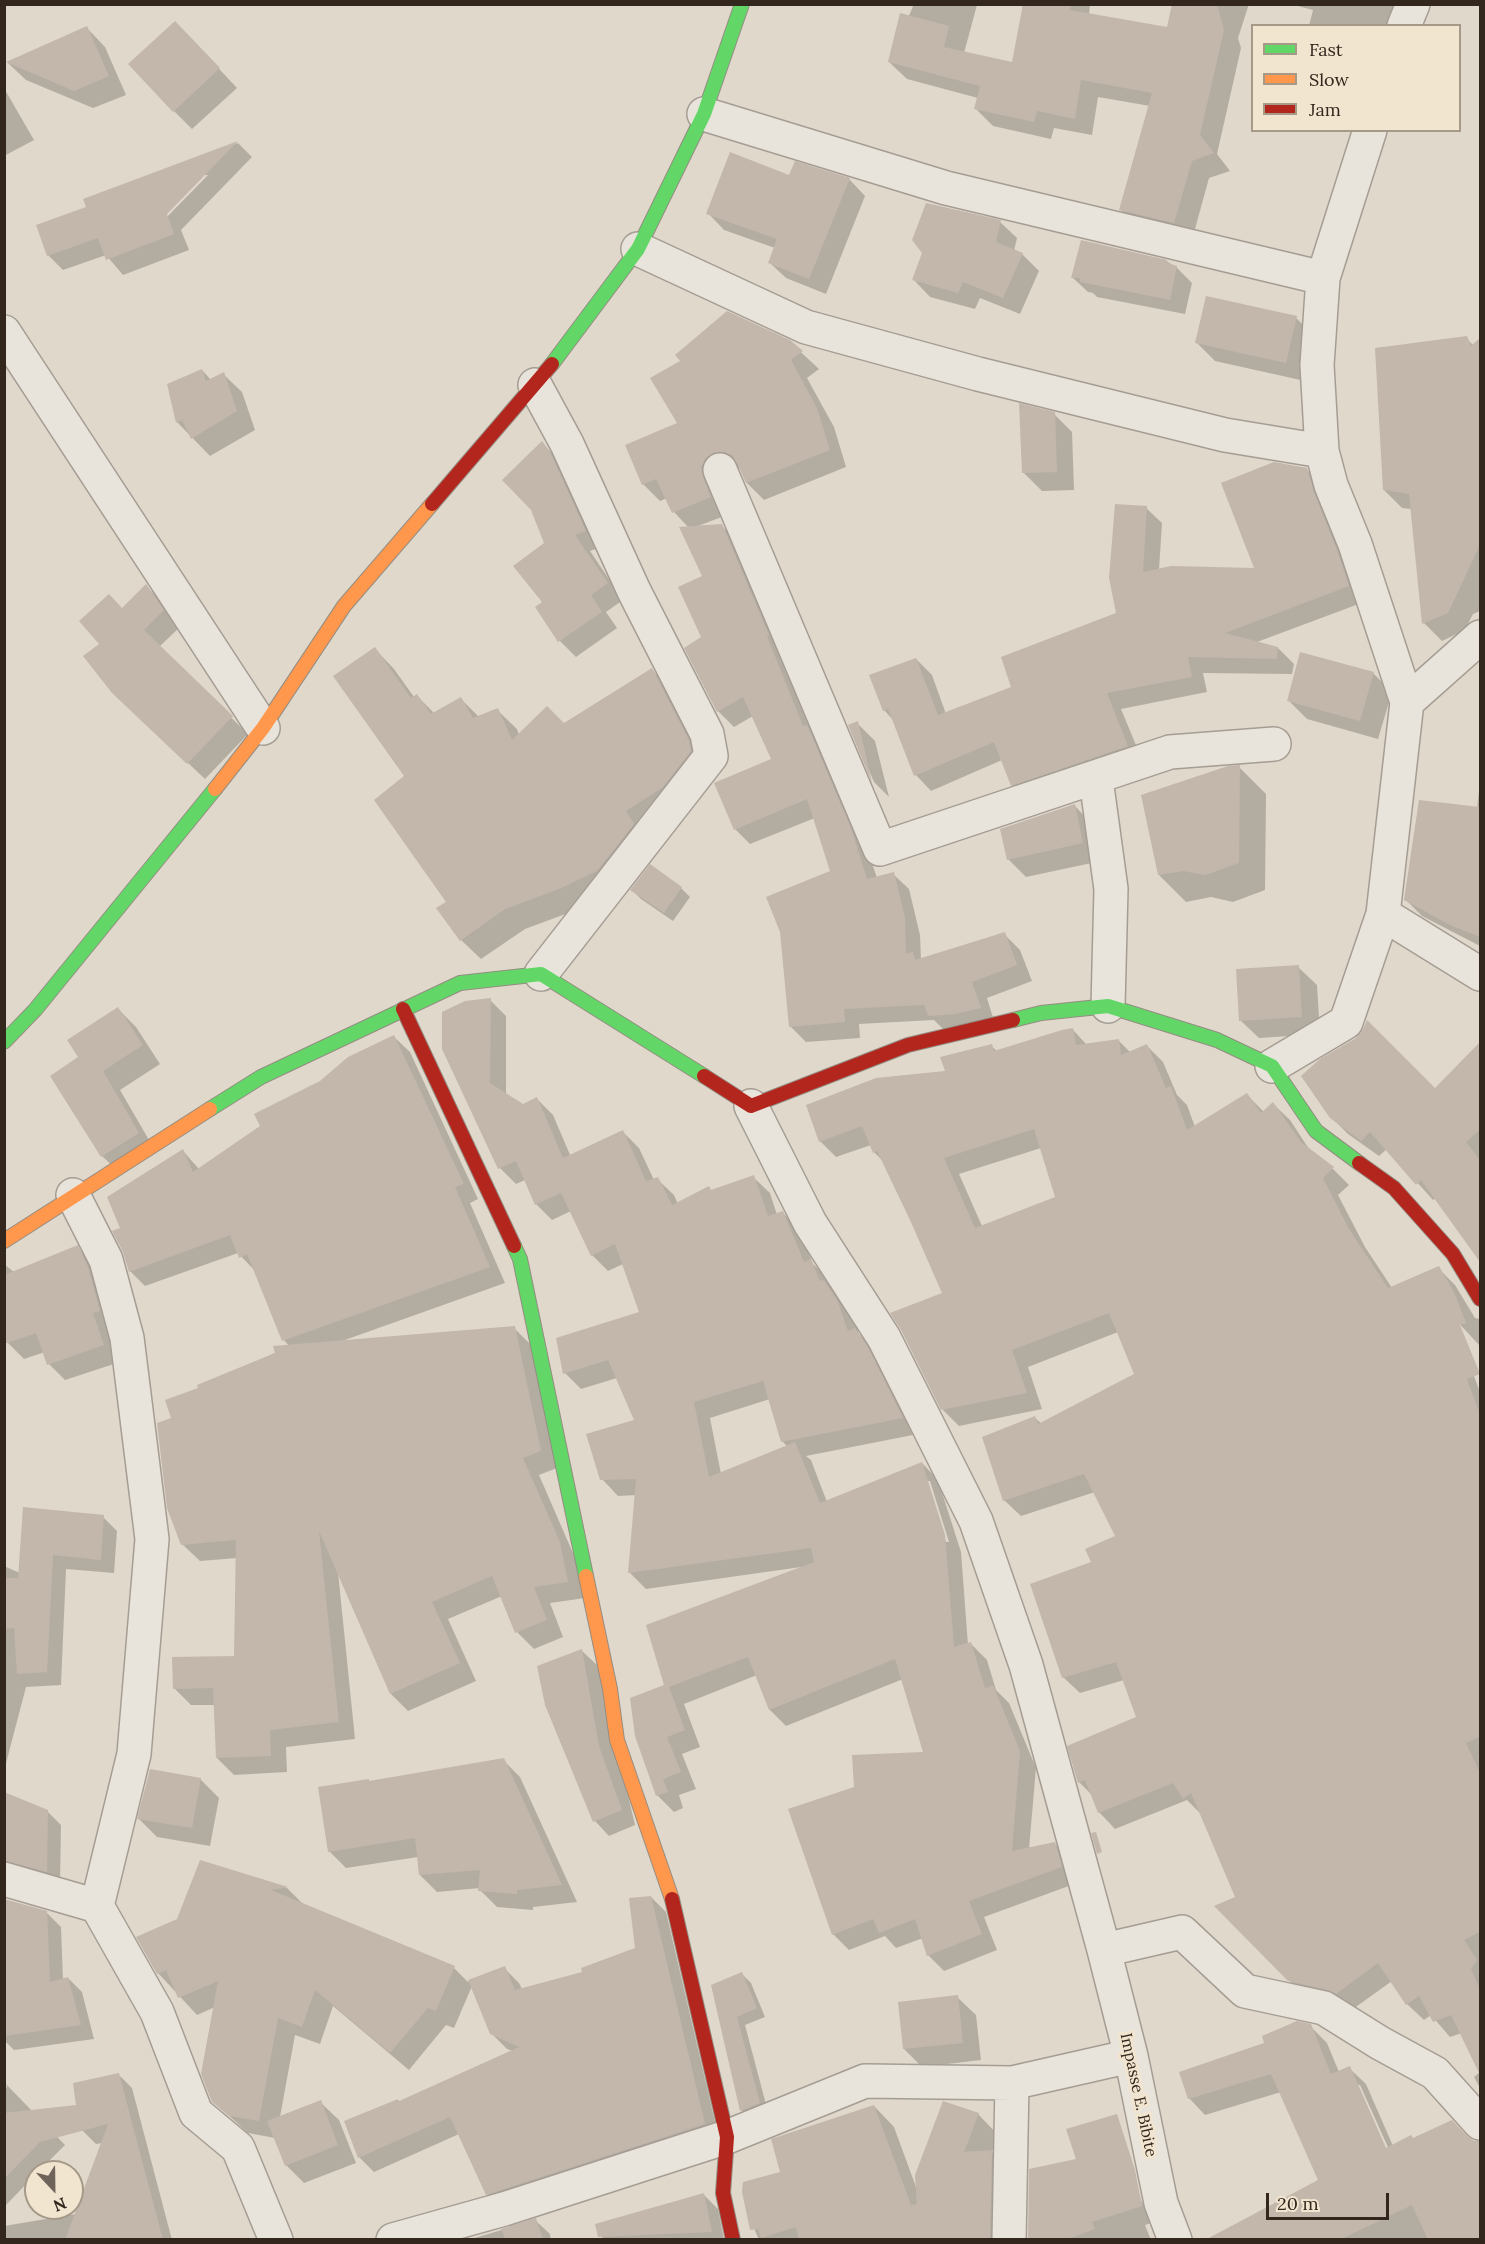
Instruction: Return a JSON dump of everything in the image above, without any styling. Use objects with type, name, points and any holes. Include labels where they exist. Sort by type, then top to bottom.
[{"type":"street","points":[[4,1042],[35,1010],[178,836],[263,728],[344,606],[536,385],[638,249],[704,114],[742,4]]},
{"type":"street","points":[[1405,24],[1413,4]]},
{"type":"street","points":[[704,114],[946,188],[1323,278]]},
{"type":"street","points":[[1272,1066],[1346,1022],[1383,914],[1407,702],[1355,544],[1331,485],[1322,451],[1317,365],[1323,278],[1369,132]]},
{"type":"street","points":[[638,249],[806,327],[978,374],[1225,435],[1322,451]]},
{"type":"street","points":[[4,332],[263,728]]},
{"type":"street","points":[[536,385],[567,444],[634,591],[707,734],[711,756],[541,974]]},
{"type":"street","points":[[720,470],[880,849],[1096,779],[1170,752],[1274,744]]},
{"type":"street","points":[[1407,702],[1480,637]]},
{"type":"street","points":[[1096,779],[1111,889],[1108,1006]]},
{"type":"street","points":[[1383,914],[1480,974]]},
{"type":"street","points":[[4,1241],[261,1077],[460,983],[541,974],[751,1106],[908,1045],[1041,1012],[1108,1006],[1217,1040],[1272,1066],[1316,1131],[1394,1188],[1454,1254],[1480,1299]]},
{"type":"street","points":[[403,1009],[520,1259],[610,1689],[617,1740],[673,1901],[727,2137],[723,2193],[733,2240]]},
{"type":"street","name":"Impasse E. Bibite","points":[[751,1106],[810,1223],[884,1338],[976,1521],[1026,1665],[1131,2056],[1161,2203],[1175,2240]]},
{"type":"street","points":[[73,1195],[106,1260],[126,1338],[152,1539],[134,1754],[97,1906],[157,2012],[196,2113],[238,2148],[276,2240]]},
{"type":"street","points":[[4,1879],[97,1906]]},
{"type":"street","points":[[1104,1950],[1182,1932],[1245,1991],[1323,2008],[1434,2073],[1480,2123]]},
{"type":"street","points":[[393,2240],[504,2209],[727,2137],[865,2080],[1012,2083],[1131,2056]]},
{"type":"street","points":[[1009,2240],[1012,2083]]},
{"type":"building","points":[[1023,4],[1071,4],[1070,10],[1167,27],[1172,4],[1217,4],[1224,30],[1200,135],[1214,153],[1192,161],[1174,223],[1119,210],[1152,93],[1081,80],[1075,119],[1037,111],[1034,122],[974,109],[980,86],[888,62],[900,13],[949,26],[944,47],[1012,62]]},
{"type":"building","points":[[175,21],[220,68],[173,112],[128,64]]},
{"type":"building","points":[[87,26],[109,76],[74,91],[6,62]]},
{"type":"building","points":[[238,141],[167,214],[174,234],[106,260],[98,238],[47,256],[36,225],[86,207],[83,199]]},
{"type":"building","points":[[730,152],[789,175],[795,161],[850,178],[809,279],[768,263],[777,239],[706,214]]},
{"type":"building","points":[[926,203],[1001,220],[996,242],[1023,253],[1003,298],[963,282],[958,293],[912,280],[922,253],[912,240]]},
{"type":"building","points":[[1081,240],[1167,260],[1167,263],[1177,266],[1170,300],[1080,282],[1080,278],[1071,278]]},
{"type":"building","points":[[1206,296],[1297,316],[1286,363],[1195,343]]},
{"type":"building","points":[[727,311],[790,340],[803,351],[791,360],[817,408],[830,450],[746,483],[732,455],[723,452],[713,453],[705,459],[701,468],[711,497],[672,513],[656,479],[642,485],[625,445],[677,423],[650,378],[680,361],[675,355]]},
{"type":"building","points":[[1467,336],[1471,346],[1480,338],[1480,545],[1448,613],[1422,624],[1409,494],[1383,490],[1375,348]]},
{"type":"building","points":[[202,369],[206,381],[224,372],[237,411],[191,439],[182,420],[176,423],[167,384]]},
{"type":"building","points":[[1019,403],[1055,412],[1057,472],[1022,473]]},
{"type":"building","points":[[542,441],[550,452],[586,531],[575,535],[608,583],[591,595],[602,612],[558,642],[535,607],[542,602],[513,566],[544,543],[531,510],[502,480]]},
{"type":"building","points":[[1274,462],[1307,468],[1349,586],[1225,633],[1278,647],[1277,659],[1188,657],[1192,677],[1107,693],[1128,746],[1011,786],[994,742],[914,776],[888,709],[883,711],[869,675],[916,658],[938,715],[1011,687],[1001,657],[1116,613],[1109,578],[1115,504],[1147,506],[1143,572],[1171,566],[1254,568],[1221,483]]},
{"type":"building","points":[[722,524],[769,635],[767,636],[803,726],[807,725],[851,828],[867,879],[894,872],[905,918],[906,954],[913,952],[915,960],[1005,932],[1017,965],[972,982],[981,1008],[956,1014],[928,1016],[924,1005],[844,1009],[845,1022],[789,1027],[780,932],[766,897],[830,871],[807,799],[734,830],[714,783],[771,759],[743,697],[717,712],[684,648],[701,637],[678,587],[702,576],[679,527]]},
{"type":"building","points":[[146,584],[164,610],[144,630],[233,716],[187,764],[112,693],[83,656],[99,644],[79,621],[109,594],[122,608]]},
{"type":"building","points":[[375,647],[411,698],[417,694],[431,714],[461,697],[473,718],[498,708],[512,740],[547,706],[564,723],[652,668],[689,740],[691,751],[663,787],[626,811],[634,824],[597,871],[559,889],[505,909],[460,941],[436,908],[446,902],[374,800],[404,776],[333,676]]},
{"type":"building","points":[[1300,652],[1374,672],[1360,721],[1287,701]]},
{"type":"building","points":[[858,721],[872,783],[848,725]]},
{"type":"building","points":[[1240,765],[1239,863],[1205,875],[1183,871],[1158,875],[1141,795],[1228,766]]},
{"type":"building","points":[[1419,800],[1480,807],[1480,937],[1452,926],[1404,900]]},
{"type":"building","points":[[1075,804],[1083,843],[1007,860],[1000,829]]},
{"type":"building","points":[[650,864],[682,887],[664,913],[630,890]]},
{"type":"building","points":[[1299,965],[1302,1017],[1239,1021],[1236,969]]},
{"type":"building","points":[[491,998],[490,1083],[523,1104],[537,1097],[563,1158],[623,1130],[646,1181],[658,1177],[672,1205],[709,1186],[711,1190],[754,1175],[768,1216],[783,1211],[804,1262],[811,1259],[820,1281],[824,1280],[838,1302],[848,1331],[855,1328],[868,1347],[903,1418],[781,1442],[763,1381],[694,1402],[709,1477],[795,1442],[820,1503],[922,1462],[945,1535],[954,1647],[971,1642],[985,1688],[993,1685],[1020,1751],[1012,1851],[1055,1842],[1062,1867],[969,1901],[982,1934],[927,1956],[915,1919],[879,1933],[873,1919],[832,1935],[788,1809],[854,1787],[852,1755],[923,1752],[895,1659],[769,1710],[748,1657],[669,1687],[685,1730],[667,1737],[681,1772],[663,1779],[668,1792],[656,1796],[635,1736],[630,1698],[664,1685],[646,1625],[814,1562],[811,1548],[628,1573],[636,1479],[600,1480],[586,1434],[634,1420],[608,1360],[563,1374],[556,1338],[639,1312],[615,1244],[591,1256],[561,1193],[535,1205],[516,1161],[498,1169],[442,1049],[442,1012],[465,1001]]},
{"type":"building","points":[[118,1007],[143,1045],[103,1071],[139,1133],[101,1157],[50,1076],[78,1057],[67,1040]]},
{"type":"building","points":[[1367,1020],[1435,1088],[1480,1042],[1480,1130],[1466,1142],[1480,1160],[1480,1262],[1421,1180],[1416,1185],[1370,1132],[1361,1141],[1330,1118],[1301,1076],[1320,1059],[1356,1038]]},
{"type":"building","points":[[1073,1028],[1076,1045],[1119,1039],[1121,1055],[1147,1044],[1166,1088],[1171,1086],[1187,1130],[1247,1093],[1261,1113],[1273,1102],[1301,1142],[1334,1167],[1323,1178],[1349,1229],[1388,1288],[1439,1266],[1454,1292],[1466,1323],[1460,1325],[1480,1374],[1467,1379],[1480,1415],[1480,1737],[1466,1743],[1480,1773],[1480,1932],[1464,1940],[1477,1960],[1471,1969],[1480,1989],[1480,2075],[1451,2015],[1433,2022],[1419,1996],[1406,2005],[1378,1963],[1336,1994],[1288,1981],[1214,1906],[1235,1897],[1191,1793],[1183,1799],[1173,1783],[1098,1813],[1085,1780],[1078,1783],[1067,1746],[1136,1717],[1116,1662],[1062,1678],[1030,1584],[1091,1562],[1085,1549],[1115,1536],[1084,1474],[1003,1501],[982,1437],[1035,1416],[1038,1424],[1134,1374],[1109,1313],[1012,1350],[1027,1393],[941,1410],[901,1330],[890,1313],[942,1293],[910,1220],[877,1151],[873,1153],[862,1126],[819,1142],[806,1105],[876,1078],[945,1071],[940,1057],[992,1044],[994,1051]],"holes":[[[1034,1129],[1055,1197],[975,1228],[944,1158]]]},
{"type":"building","points":[[394,1035],[464,1184],[455,1187],[490,1267],[282,1341],[247,1254],[239,1258],[230,1235],[129,1272],[123,1252],[112,1231],[120,1228],[107,1197],[183,1149],[193,1172],[260,1126],[254,1114],[320,1081],[348,1057]]},
{"type":"building","points":[[78,1245],[88,1267],[100,1311],[93,1313],[104,1345],[47,1365],[36,1333],[4,1344],[4,1275]]},
{"type":"building","points":[[515,1326],[541,1451],[523,1458],[560,1542],[568,1582],[534,1587],[547,1620],[515,1633],[492,1576],[432,1602],[460,1663],[390,1694],[319,1531],[339,1722],[270,1730],[271,1756],[216,1758],[213,1688],[173,1689],[172,1657],[234,1656],[236,1540],[181,1545],[167,1508],[157,1423],[171,1418],[165,1400],[198,1388],[197,1385],[275,1353],[273,1346]]},
{"type":"building","points":[[23,1507],[104,1515],[101,1560],[53,1555],[47,1672],[17,1674],[14,1628],[4,1629],[4,1578],[18,1578]]},
{"type":"building","points":[[582,1649],[599,1746],[622,1810],[593,1822],[545,1705],[537,1666]]},
{"type":"building","points":[[504,1758],[562,1885],[517,1890],[517,1894],[478,1891],[480,1870],[419,1875],[415,1838],[328,1852],[318,1787],[369,1779],[369,1781]]},
{"type":"building","points":[[150,1769],[201,1778],[192,1828],[137,1819]]},
{"type":"building","points":[[4,1792],[48,1810],[47,1872],[4,1861]]},
{"type":"building","points":[[1096,1832],[1102,1852],[1097,1854],[1091,1833]]},
{"type":"building","points":[[200,1860],[288,1887],[271,1890],[455,1966],[436,2011],[428,2008],[390,2053],[315,1990],[302,2027],[278,2018],[259,2121],[229,2116],[212,2102],[201,2074],[218,1981],[178,1998],[166,1970],[157,1974],[136,1937],[177,1919]]},
{"type":"building","points":[[651,1896],[705,2124],[486,2195],[450,2117],[358,2158],[344,2121],[398,2099],[397,2102],[519,2047],[490,2034],[468,1980],[505,1966],[515,1990],[582,1972],[581,1968],[635,1948],[629,1898]]},
{"type":"building","points":[[4,1899],[47,1911],[50,1982],[68,1977],[81,2025],[4,2036]]},
{"type":"building","points":[[742,1972],[757,2008],[737,2017],[760,2103],[740,2111],[711,1985]]},
{"type":"building","points":[[958,1995],[963,2043],[903,2049],[898,2002]]},
{"type":"building","points":[[1297,2021],[1311,2024],[1331,2074],[1350,2066],[1386,2148],[1411,2135],[1413,2138],[1452,2120],[1467,2136],[1474,2141],[1480,2141],[1480,2240],[1428,2240],[1412,2205],[1339,2240],[1205,2240],[1318,2180],[1271,2074],[1188,2099],[1179,2072],[1264,2043],[1262,2036]]},
{"type":"building","points":[[119,2073],[163,2240],[65,2240],[72,2220],[84,2220],[84,2189],[108,2124],[40,2142],[4,2179],[4,2113],[76,2105],[73,2083]]},
{"type":"building","points":[[321,2100],[338,2145],[285,2166],[267,2121]]},
{"type":"building","points":[[943,2101],[979,2113],[964,2152],[992,2150],[990,2240],[799,2240],[796,2227],[761,2238],[758,2229],[750,2230],[742,2192],[743,2182],[780,2172],[771,2139],[874,2105],[911,2205],[917,2204],[915,2175]]},
{"type":"building","points":[[1117,2114],[1135,2170],[1142,2206],[1092,2222],[1095,2229],[1065,2240],[1028,2240],[1029,2169],[1076,2159],[1066,2129]]},
{"type":"building","points":[[704,2193],[712,2232],[598,2237],[595,2224]]},
{"type":"building","points":[[536,2218],[543,2240],[506,2240],[501,2229]]},
{"type":"traffic: fast","points":[[552,364],[638,249],[704,114],[742,4]]},
{"type":"traffic: fast","points":[[4,1042],[35,1010],[215,789]]},
{"type":"traffic: fast","points":[[210,1109],[261,1077],[460,983],[541,974],[704,1076]]},
{"type":"traffic: fast","points":[[1013,1020],[1041,1013],[1108,1006],[1217,1040],[1272,1066],[1316,1131],[1359,1163]]},
{"type":"traffic: fast","points":[[514,1246],[520,1259],[586,1576]]},
{"type":"traffic: slow","points":[[215,789],[263,728],[344,606],[432,504]]},
{"type":"traffic: slow","points":[[4,1241],[210,1109]]},
{"type":"traffic: slow","points":[[586,1576],[610,1689],[617,1740],[672,1899]]},
{"type":"traffic: jam","points":[[432,504],[552,364]]},
{"type":"traffic: jam","points":[[403,1009],[514,1246]]},
{"type":"traffic: jam","points":[[704,1076],[751,1106],[908,1045],[1013,1020]]},
{"type":"traffic: jam","points":[[1359,1163],[1394,1188],[1453,1254],[1480,1299]]},
{"type":"traffic: jam","points":[[672,1899],[727,2137],[723,2193],[733,2240]]}]
